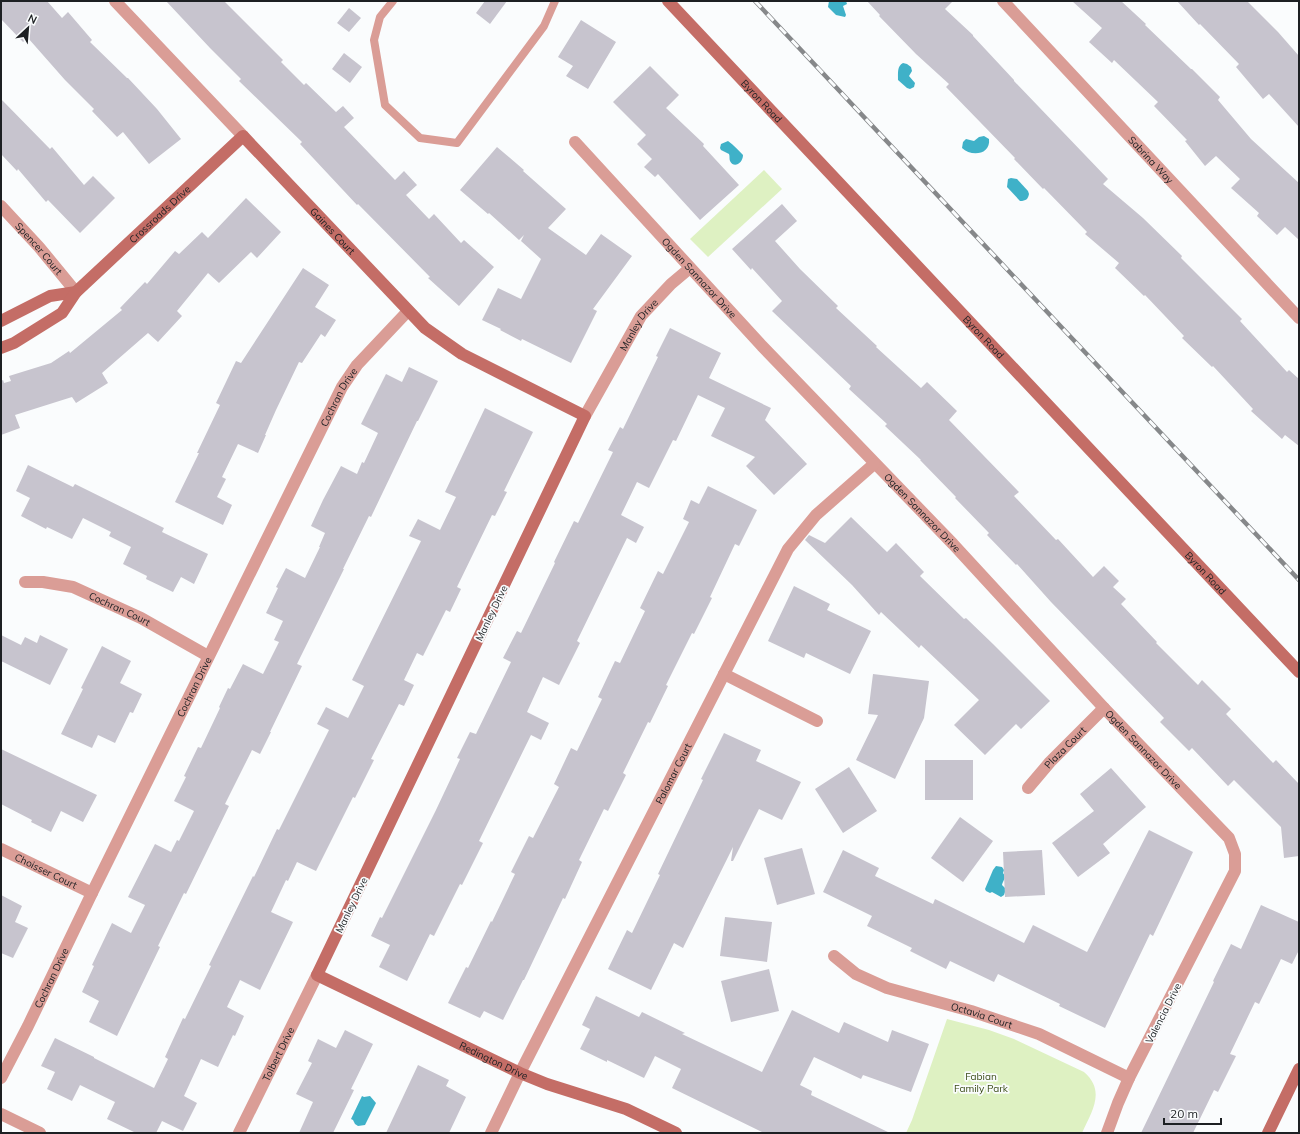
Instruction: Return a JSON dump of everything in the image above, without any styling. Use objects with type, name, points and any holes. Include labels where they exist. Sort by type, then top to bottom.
[{"type":"street","name":"Gaines Court","points":[[115,1],[425,328],[462,354],[585,416]]},
{"type":"street","name":"Byron Road","points":[[668,1],[1299,672]]},
{"type":"street","name":"Sabrina Way","points":[[1003,1],[1299,318]]},
{"type":"street","name":"Crossroads Drive","points":[[1,348],[14,343],[62,313],[76,292],[243,136]]},
{"type":"street","name":"Ogden Sannazor Drive","points":[[575,142],[762,346],[874,464],[953,544],[1104,708],[1229,838],[1235,854],[1235,871],[1223,894]]},
{"type":"street","name":"Spencer Court","points":[[1,206],[39,247],[76,292]]},
{"type":"street","name":"Manley Drive","points":[[317,975],[585,416],[641,316],[671,284],[690,268]]},
{"type":"street","points":[[1,320],[50,296],[76,292]]},
{"type":"street","name":"Cochran Drive","points":[[1,1078],[28,1026],[208,656],[342,387],[357,365],[408,311]]},
{"type":"street","name":"Palomar Court","points":[[491,1133],[520,1073],[788,549],[816,515],[874,464]]},
{"type":"street","name":"Cochran Court","points":[[25,582],[43,582],[73,587],[141,618],[208,656]]},
{"type":"street","points":[[724,674],[817,721]]},
{"type":"street","name":"Plaza Court","points":[[1028,788],[1050,762],[1104,708]]},
{"type":"street","name":"Choisser Court","points":[[1,849],[92,893]]},
{"type":"street","name":"Valencia Drive","points":[[1107,1133],[1129,1078],[1223,894]]},
{"type":"street","name":"Octavia Court","points":[[834,956],[856,974],[887,988],[971,1011],[1039,1034],[1129,1078]]},
{"type":"street","name":"Redington Drive","points":[[317,975],[520,1073],[547,1084],[626,1109],[676,1133]]},
{"type":"street","name":"Tolbert Drive","points":[[239,1133],[317,975]]},
{"type":"street","points":[[1268,1133],[1299,1069]]},
{"type":"street","points":[[1,1114],[40,1133]]},
{"type":"lane","points":[[393,1],[380,17],[374,40],[385,105],[420,138],[457,143],[544,26],[555,1]]},
{"type":"green space","points":[[764,170],[782,189],[708,257],[690,239]]},
{"type":"green space","name":"Fabian Family Park","points":[[947,1019],[989,1030],[1014,1039],[1084,1072],[1091,1079],[1096,1094],[1093,1109],[1082,1133],[906,1133],[912,1120]]},
{"type":"water","points":[[829,1],[846,1],[847,4],[843,6],[846,15],[845,17],[836,15],[828,7]]},
{"type":"water","points":[[903,63],[911,67],[912,71],[909,76],[915,83],[914,87],[910,89],[898,80],[899,68]]},
{"type":"water","points":[[984,136],[989,139],[989,144],[984,151],[980,153],[970,153],[962,148],[963,142],[966,139],[974,141],[979,137]]},
{"type":"water","points":[[728,141],[743,155],[740,163],[736,165],[734,165],[730,160],[729,154],[720,148],[721,144]]},
{"type":"water","points":[[1008,179],[1017,179],[1028,191],[1028,197],[1024,201],[1020,201],[1007,187]]},
{"type":"water","points":[[996,866],[1002,867],[1004,870],[1003,873],[1005,878],[1002,885],[1006,889],[1004,895],[1001,897],[992,892],[990,893],[986,891],[985,889]]},
{"type":"water","points":[[362,1096],[370,1096],[376,1103],[365,1125],[358,1126],[351,1119]]},
{"type":"building","points":[[1,1],[47,1],[62,18],[68,12],[92,40],[90,42],[128,78],[157,109],[181,139],[149,164],[123,132],[117,137],[92,111],[94,109],[65,80],[28,38],[23,42],[1,19]]},
{"type":"building","points":[[166,1],[224,1],[283,60],[281,62],[304,85],[306,83],[336,112],[343,106],[354,118],[344,127],[395,180],[404,171],[417,185],[406,195],[429,219],[434,214],[461,243],[464,240],[494,267],[459,306],[428,278],[430,277],[358,204],[357,205],[300,144],[302,142],[239,81],[241,79]]},
{"type":"building","points":[[485,1],[507,1],[490,24],[476,13]]},
{"type":"building","points":[[867,1],[953,1],[945,9],[973,35],[1014,81],[1108,179],[1103,184],[1143,218],[1182,256],[1181,258],[1242,319],[1240,321],[1287,372],[1289,370],[1299,379],[1299,446],[1285,435],[1282,439],[1251,411],[1253,409],[1213,366],[1212,367],[1182,338],[1184,336],[1145,295],[1144,296],[1115,268],[1119,263],[1085,234],[1087,232],[1044,188],[1043,189],[946,87],[949,84],[916,54],[879,16],[880,15]]},
{"type":"building","points":[[1072,1],[1121,1],[1220,97],[1218,100],[1251,139],[1299,183],[1299,240],[1285,227],[1277,235],[1257,216],[1259,213],[1231,188],[1240,179],[1216,156],[1205,166],[1185,141],[1187,140],[1154,106],[1158,102],[1114,60],[1112,63],[1089,42],[1102,28]]},
{"type":"building","points":[[1177,1],[1247,1],[1278,32],[1299,56],[1299,127],[1269,94],[1263,99],[1236,67],[1239,64]]},
{"type":"building","points":[[349,8],[361,18],[349,32],[337,23]]},
{"type":"building","points":[[581,20],[616,42],[588,89],[566,76],[573,66],[558,57]]},
{"type":"building","points":[[344,53],[362,67],[350,83],[332,69]]},
{"type":"building","points":[[650,66],[679,95],[666,108],[704,144],[703,146],[739,185],[700,220],[658,174],[655,177],[644,167],[652,159],[637,144],[646,135],[613,102]]},
{"type":"building","points":[[1,99],[50,149],[52,147],[84,185],[93,176],[115,198],[80,233],[48,200],[46,202],[18,169],[17,171],[1,154]]},
{"type":"building","points":[[497,147],[566,209],[548,228],[586,255],[601,234],[632,256],[593,309],[597,311],[571,363],[522,339],[521,341],[482,320],[498,288],[521,299],[541,259],[521,241],[524,235],[519,240],[489,213],[488,214],[460,190]]},
{"type":"building","points":[[246,198],[281,232],[257,258],[251,252],[219,283],[208,273],[177,311],[182,316],[158,342],[148,333],[102,373],[108,383],[76,403],[72,397],[15,415],[20,428],[1,435],[1,381],[3,380],[4,383],[11,381],[9,376],[51,363],[69,351],[70,353],[122,310],[120,308],[145,282],[147,284],[175,251],[179,254],[202,232],[208,238]]},
{"type":"building","points":[[782,204],[797,221],[775,241],[800,269],[838,306],[836,308],[877,346],[876,347],[921,388],[927,382],[957,411],[949,420],[1019,492],[1014,496],[1056,540],[1058,539],[1093,577],[1104,566],[1119,581],[1113,587],[1126,599],[1121,604],[1157,642],[1156,643],[1198,685],[1202,680],[1231,709],[1226,714],[1273,763],[1276,760],[1299,784],[1299,856],[1284,858],[1281,827],[1234,780],[1228,786],[1192,748],[1189,751],[1160,722],[1164,718],[1051,602],[1017,564],[1016,565],[987,535],[989,533],[955,498],[956,497],[921,460],[885,426],[887,424],[849,389],[851,386],[772,311],[782,301],[752,268],[751,270],[732,249]]},
{"type":"building","points":[[303,268],[329,285],[315,307],[336,320],[325,337],[321,334],[302,363],[299,362],[276,410],[258,453],[238,444],[222,477],[226,479],[217,497],[232,505],[223,525],[175,502],[220,405],[216,403],[236,361],[241,363]]},
{"type":"building","points":[[670,328],[721,353],[709,378],[771,408],[765,420],[807,464],[774,495],[746,466],[755,457],[711,436],[725,408],[698,395],[676,441],[673,440],[649,488],[637,482],[621,515],[644,527],[636,543],[627,538],[577,641],[580,643],[559,685],[543,677],[527,712],[549,723],[541,740],[531,735],[479,841],[483,843],[462,885],[460,884],[434,936],[430,934],[407,981],[379,967],[390,945],[371,936],[380,917],[382,918],[436,810],[460,759],[457,758],[470,732],[476,734],[511,662],[503,658],[517,631],[521,633],[574,521],[578,523],[613,452],[608,450],[620,427],[623,429],[658,357],[656,356]]},
{"type":"building","points":[[409,367],[438,381],[371,517],[369,516],[297,664],[302,666],[260,754],[252,750],[225,804],[229,806],[186,894],[184,893],[158,946],[160,947],[117,1036],[89,1022],[99,1001],[82,992],[94,966],[92,965],[112,923],[131,933],[145,905],[128,897],[155,844],[171,852],[177,840],[179,841],[194,811],[174,801],[186,777],[184,776],[198,747],[201,748],[228,688],[230,689],[243,664],[263,674],[279,642],[274,640],[283,621],[266,613],[278,588],[276,587],[286,568],[305,578],[325,533],[311,526],[323,500],[341,466],[357,474],[362,462],[364,463],[378,433],[361,424],[386,374],[402,382]]},
{"type":"building","points":[[485,408],[533,432],[504,491],[507,492],[495,516],[492,515],[457,587],[461,589],[450,612],[446,610],[423,656],[417,653],[404,680],[414,685],[404,706],[399,704],[371,759],[374,760],[355,798],[353,797],[316,871],[297,862],[288,881],[286,880],[271,912],[293,922],[260,990],[240,980],[227,1007],[244,1016],[218,1067],[201,1059],[184,1096],[197,1103],[183,1131],[162,1121],[156,1133],[136,1133],[107,1119],[115,1102],[80,1085],[72,1101],[47,1089],[55,1072],[41,1066],[55,1038],[154,1088],[168,1059],[165,1057],[183,1018],[185,1019],[211,966],[209,965],[253,876],[254,877],[277,829],[279,830],[329,730],[317,724],[326,707],[348,718],[364,686],[352,680],[421,541],[409,536],[418,519],[440,530],[456,497],[445,492]]},
{"type":"building","points":[[28,465],[73,487],[75,484],[164,528],[162,532],[208,554],[194,584],[181,577],[173,592],[146,579],[147,576],[123,564],[131,547],[109,536],[111,532],[83,518],[72,539],[47,527],[46,529],[21,516],[30,498],[16,491]]},
{"type":"building","points":[[708,486],[757,510],[739,546],[735,544],[710,597],[712,598],[694,634],[692,633],[666,685],[668,686],[650,723],[648,722],[623,773],[626,775],[608,811],[604,809],[579,860],[582,862],[565,899],[563,898],[503,1020],[484,1011],[480,1018],[448,1003],[466,967],[468,968],[491,921],[492,922],[515,874],[511,872],[529,836],[533,838],[559,787],[554,784],[571,748],[577,751],[602,699],[598,697],[615,661],[620,663],[645,611],[640,608],[658,571],[663,574],[689,522],[683,519],[691,500],[699,504]]},
{"type":"building","points":[[851,517],[887,552],[896,543],[924,572],[920,576],[964,619],[966,618],[1050,701],[1021,729],[1016,724],[985,755],[954,725],[979,700],[921,645],[919,648],[881,612],[879,615],[852,585],[805,540],[809,535],[825,543]]},
{"type":"building","points":[[794,586],[830,604],[827,610],[871,631],[850,674],[806,653],[804,658],[768,641]]},
{"type":"building","points":[[1,635],[21,645],[25,637],[37,643],[40,635],[68,649],[50,685],[1,661]]},
{"type":"building","points":[[102,646],[131,661],[120,683],[142,694],[133,713],[130,712],[115,743],[98,735],[92,748],[61,734],[83,689],[81,688]]},
{"type":"building","points":[[873,674],[929,681],[924,718],[895,779],[856,760],[878,715],[868,714]]},
{"type":"building","points":[[724,733],[761,750],[756,761],[801,782],[782,820],[759,809],[733,861],[731,861],[733,847],[683,948],[674,943],[651,990],[608,969],[627,930],[632,933],[660,875],[658,874],[703,780],[701,779]]},
{"type":"building","points":[[1,749],[97,795],[83,822],[61,811],[51,832],[1,804]]},
{"type":"building","points":[[925,760],[973,760],[973,800],[925,800]]},
{"type":"building","points":[[849,767],[877,811],[843,833],[815,789]]},
{"type":"building","points":[[1111,768],[1146,807],[1103,844],[1110,853],[1078,877],[1052,843],[1094,811],[1080,794]]},
{"type":"building","points":[[960,817],[993,841],[963,882],[931,858]]},
{"type":"building","points":[[1149,830],[1193,852],[1153,936],[1150,934],[1105,1028],[998,974],[994,982],[950,961],[946,969],[910,951],[912,948],[867,926],[872,916],[823,892],[843,850],[879,868],[875,876],[933,904],[935,899],[1024,943],[1033,925],[1087,952]]},
{"type":"building","points":[[802,848],[815,894],[777,905],[764,858]]},
{"type":"building","points":[[1042,850],[1045,895],[1005,897],[1003,852]]},
{"type":"building","points":[[1,895],[22,906],[15,922],[28,928],[13,958],[1,953]]},
{"type":"building","points":[[1261,905],[1299,922],[1299,950],[1292,964],[1281,959],[1259,1004],[1255,1002],[1230,1054],[1236,1056],[1218,1092],[1214,1090],[1193,1133],[1141,1133],[1231,944],[1241,949]]},
{"type":"building","points":[[725,917],[772,922],[767,962],[720,956]]},
{"type":"building","points":[[769,969],[779,1011],[731,1022],[721,981]]},
{"type":"building","points":[[596,996],[639,1017],[642,1012],[685,1033],[682,1034],[762,1072],[792,1010],[839,1033],[844,1022],[888,1042],[892,1030],[929,1044],[911,1092],[863,1075],[861,1079],[814,1057],[800,1085],[812,1091],[811,1095],[890,1133],[764,1133],[672,1088],[681,1069],[655,1056],[644,1078],[580,1049],[590,1029],[582,1025]]},
{"type":"building","points":[[345,1030],[373,1044],[351,1089],[354,1090],[333,1133],[299,1133],[313,1102],[296,1094],[312,1063],[308,1061],[318,1039],[336,1048]]},
{"type":"building","points":[[418,1065],[449,1080],[446,1086],[466,1097],[449,1133],[386,1133]]},
{"type":"railway","points":[[755,1],[1299,580]]}]
